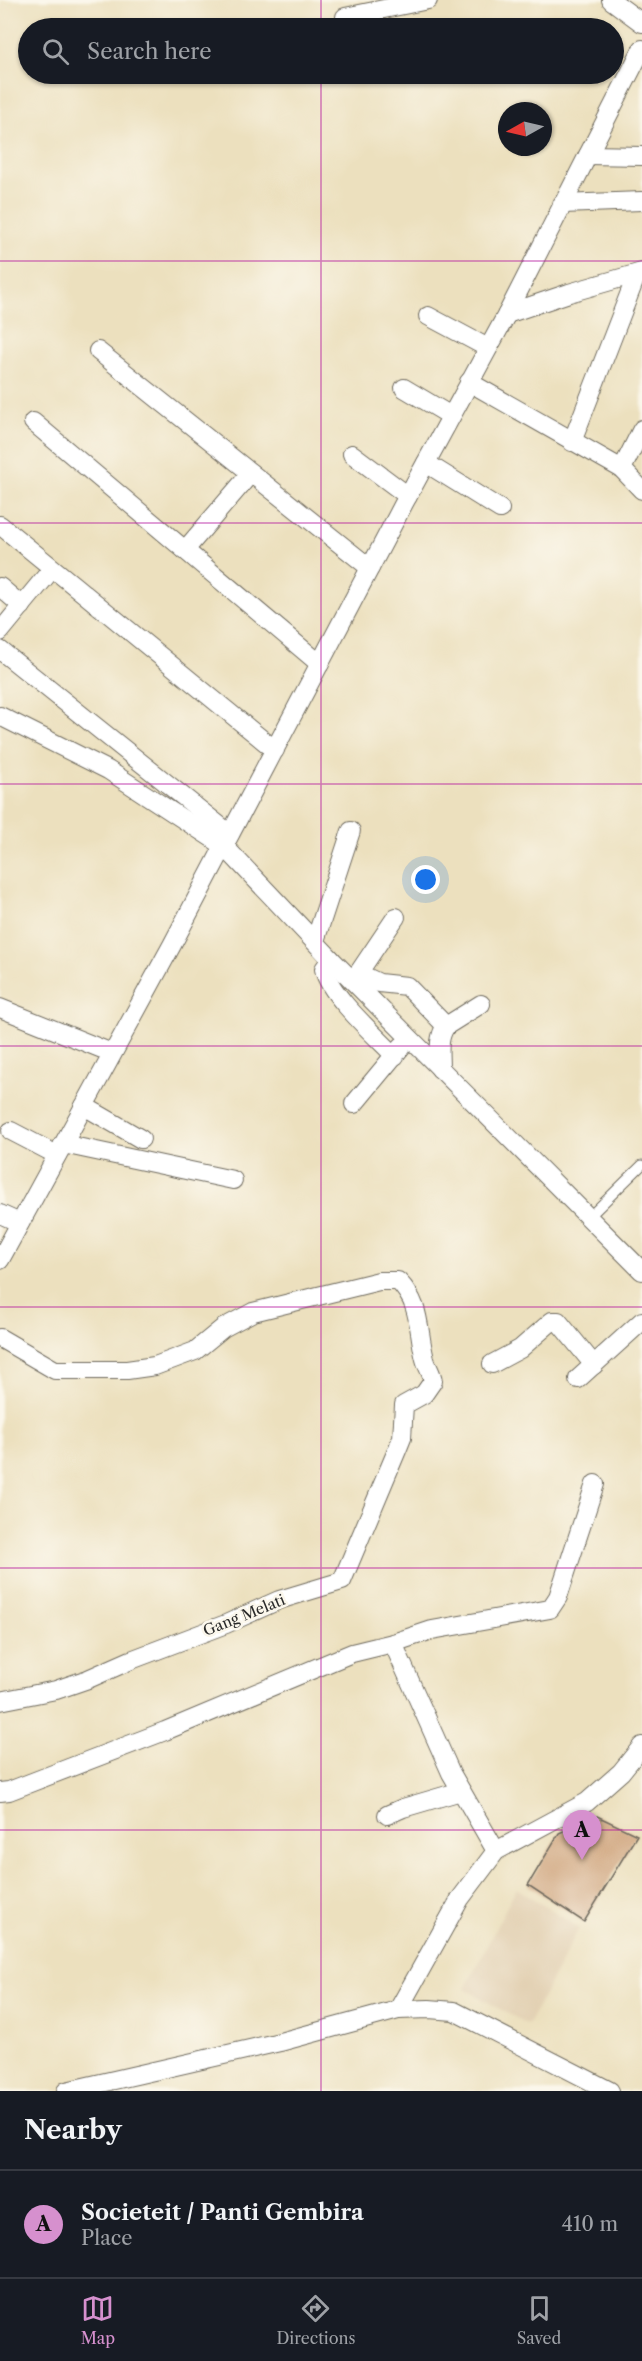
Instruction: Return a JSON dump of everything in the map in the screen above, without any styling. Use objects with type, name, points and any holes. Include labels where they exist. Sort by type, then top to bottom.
[{"type":"street","points":[[345,17],[428,0]]},
{"type":"street","points":[[611,0],[642,23]]},
{"type":"street","points":[[624,83],[642,48]]},
{"type":"street","points":[[0,1260],[172,945],[408,496],[507,314],[624,84]]},
{"type":"street","points":[[587,156],[642,156]]},
{"type":"street","points":[[566,197],[642,201]]},
{"type":"street","points":[[507,314],[569,293],[640,273]]},
{"type":"street","points":[[572,442],[640,273]]},
{"type":"street","points":[[428,316],[488,348]]},
{"type":"street","points":[[98,351],[370,568]]},
{"type":"street","points":[[470,382],[622,469],[642,490]]},
{"type":"street","points":[[404,388],[451,416]]},
{"type":"street","points":[[33,422],[320,664]]},
{"type":"street","points":[[622,469],[642,429]]},
{"type":"street","points":[[352,454],[408,496]]},
{"type":"street","points":[[426,463],[500,509]]},
{"type":"street","points":[[185,550],[251,473]]},
{"type":"street","points":[[0,525],[275,750]]},
{"type":"street","points":[[0,632],[52,569]]},
{"type":"street","points":[[0,587],[22,606]]},
{"type":"street","points":[[0,650],[227,840],[331,959],[356,977],[409,1038],[588,1218],[638,1261]]},
{"type":"street","points":[[0,716],[108,770],[227,840]]},
{"type":"street","points":[[315,941],[351,831]]},
{"type":"street","points":[[356,977],[396,917]]},
{"type":"street","points":[[331,959],[324,969],[328,983],[353,1013],[395,1056]]},
{"type":"street","points":[[356,977],[379,983],[407,986],[446,1026]]},
{"type":"street","points":[[440,1068],[440,1036],[446,1026],[481,1004]]},
{"type":"street","points":[[0,1008],[112,1053]]},
{"type":"street","points":[[354,1104],[409,1038]]},
{"type":"street","points":[[84,1106],[141,1139]]},
{"type":"street","points":[[11,1131],[60,1150],[233,1180]]},
{"type":"street","points":[[0,1214],[20,1223]]},
{"type":"street","name":"Gang Melati","points":[[0,1338],[55,1370],[127,1370],[155,1366],[195,1351],[223,1328],[253,1312],[379,1281],[398,1281],[408,1291],[417,1310],[426,1360],[433,1381],[424,1394],[404,1405],[402,1433],[342,1581],[279,1600],[226,1624],[88,1679],[56,1690],[0,1701]]},
{"type":"street","points":[[492,1364],[520,1349],[552,1321],[558,1321],[594,1365]]},
{"type":"street","points":[[578,1379],[642,1321]]},
{"type":"street","points":[[0,1792],[9,1791],[165,1731],[352,1653],[432,1630],[550,1609],[558,1597],[595,1484]]},
{"type":"street","points":[[393,1643],[451,1773],[496,1851]]},
{"type":"street","points":[[398,2010],[460,1899],[496,1851],[587,1802],[638,1757]]},
{"type":"street","points":[[387,1815],[461,1791]]},
{"type":"street","points":[[66,2091],[280,2042],[398,2010],[429,2009],[454,2011],[610,2091]]},
{"type":"lane","points":[[588,1218],[642,1165]]},
{"type":"shaded area","points":[[516,1888],[579,1928],[528,2025],[465,1989]]},
{"type":"building","points":[[597,1816],[637,1835],[584,1922],[528,1885],[559,1833]]},
{"type":"place","name":"Societeit / Panti Gembira","points":[[582,1860]]}]
